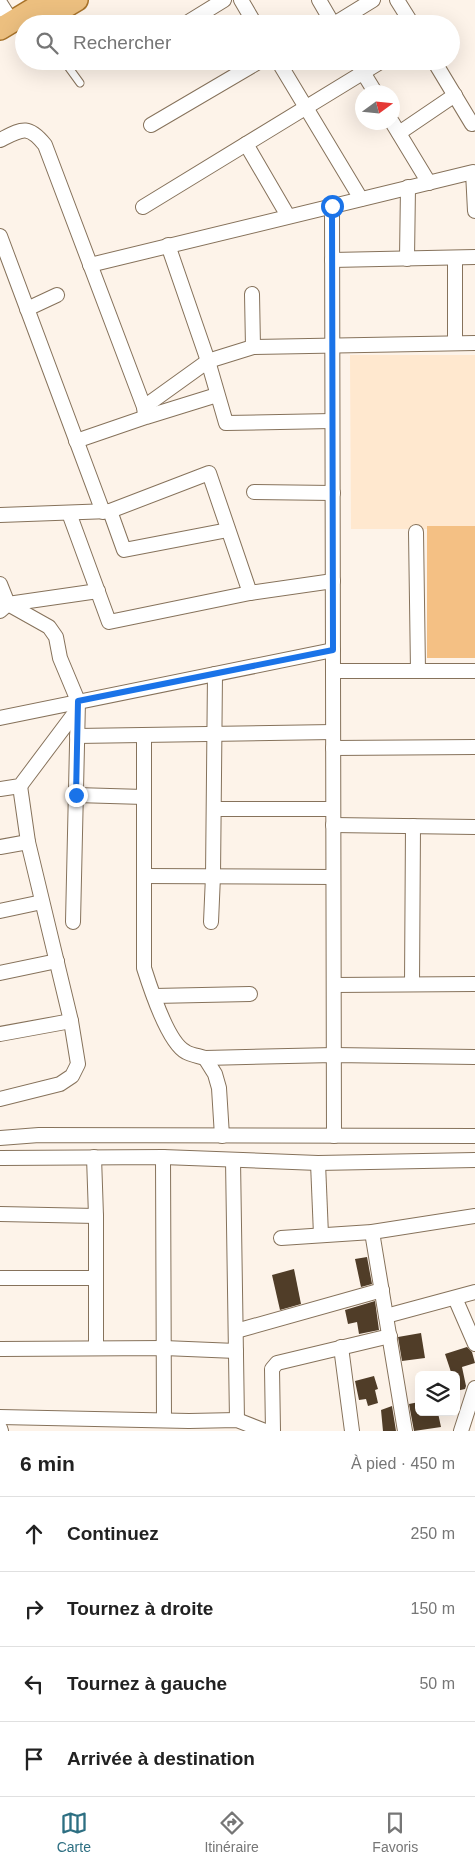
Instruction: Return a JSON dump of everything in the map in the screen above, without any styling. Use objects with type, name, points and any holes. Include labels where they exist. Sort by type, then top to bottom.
[{"type":"main road","points":[[28,15],[48,0]]},
{"type":"main road","points":[[52,15],[77,0]]},
{"type":"main road","points":[[0,45],[12,27]]},
{"type":"street","points":[[199,15],[224,0]]},
{"type":"street","points":[[241,0],[250,15]]},
{"type":"street","points":[[319,0],[328,15]]},
{"type":"street","points":[[349,15],[373,0]]},
{"type":"street","points":[[397,0],[406,15]]},
{"type":"street","points":[[0,3],[12,27]]},
{"type":"street","points":[[151,125],[245,70]]},
{"type":"street","points":[[283,70],[361,199]]},
{"type":"street","points":[[143,207],[306,108],[355,70]]},
{"type":"street","points":[[361,70],[371,85]]},
{"type":"street","points":[[439,70],[472,124]]},
{"type":"street","points":[[400,125],[455,96]]},
{"type":"street","points":[[0,140],[19,130],[27,130],[35,133],[45,145],[145,412]]},
{"type":"street","points":[[398,130],[429,182]]},
{"type":"street","points":[[246,144],[288,216]]},
{"type":"street","points":[[90,265],[474,172],[475,211]]},
{"type":"street","points":[[407,258],[408,188]]},
{"type":"street","points":[[332,206],[334,1136]]},
{"type":"street","points":[[1,245],[76,441],[124,550],[228,530]]},
{"type":"street","points":[[168,246],[208,361],[226,422],[332,421]]},
{"type":"street","points":[[454,258],[455,343]]},
{"type":"street","points":[[332,260],[475,258]]},
{"type":"street","points":[[252,294],[253,348]]},
{"type":"street","points":[[27,309],[57,295]]},
{"type":"street","points":[[145,412],[208,361],[253,348],[475,343]]},
{"type":"street","points":[[76,441],[145,412],[217,395]]},
{"type":"street","points":[[0,516],[106,512],[209,474],[250,593]]},
{"type":"street","points":[[254,492],[332,493]]},
{"type":"street","points":[[69,512],[109,622],[250,593],[333,581]]},
{"type":"street","points":[[416,532],[418,671]]},
{"type":"street","points":[[0,584],[4,607]]},
{"type":"street","points":[[4,607],[98,591]]},
{"type":"street","points":[[4,607],[54,631],[60,658],[78,706],[73,922]]},
{"type":"street","points":[[0,718],[78,706],[215,674],[333,650]]},
{"type":"street","points":[[333,671],[475,671]]},
{"type":"street","points":[[211,922],[215,674]]},
{"type":"street","points":[[0,1099],[60,1084],[72,1076],[78,1064],[71,1021],[28,842],[20,786],[78,706]]},
{"type":"street","points":[[77,736],[333,732]]},
{"type":"street","points":[[144,735],[144,968],[154,996],[175,1042],[186,1052],[205,1058],[334,1055],[475,1057]]},
{"type":"street","points":[[333,748],[475,747]]},
{"type":"street","points":[[0,789],[20,786]]},
{"type":"street","points":[[76,795],[144,797]]},
{"type":"street","points":[[214,809],[333,809]]},
{"type":"street","points":[[333,825],[475,827]]},
{"type":"street","points":[[412,984],[413,826]]},
{"type":"street","points":[[0,847],[28,842]]},
{"type":"street","points":[[144,876],[334,877]]},
{"type":"street","points":[[0,911],[42,902]]},
{"type":"street","points":[[0,973],[57,961]]},
{"type":"street","points":[[334,985],[475,984]]},
{"type":"street","points":[[154,996],[250,994]]},
{"type":"street","points":[[0,1034],[71,1021]]},
{"type":"street","points":[[205,1058],[215,1074],[222,1136]]},
{"type":"street","points":[[0,1138],[39,1135],[475,1136]]},
{"type":"street","points":[[94,1157],[96,1348]]},
{"type":"street","points":[[163,1157],[164,1420]]},
{"type":"street","points":[[0,1158],[163,1157],[318,1163],[475,1160]]},
{"type":"street","points":[[233,1160],[237,1420]]},
{"type":"street","points":[[318,1163],[321,1235]]},
{"type":"street","points":[[0,1214],[96,1216]]},
{"type":"street","points":[[281,1238],[372,1232],[475,1216]]},
{"type":"street","points":[[372,1232],[405,1431]]},
{"type":"street","points":[[0,1278],[94,1278]]},
{"type":"street","points":[[236,1331],[382,1290]]},
{"type":"street","points":[[386,1316],[475,1292]]},
{"type":"street","points":[[455,1298],[475,1344]]},
{"type":"street","points":[[273,1431],[272,1370],[277,1363],[390,1336]]},
{"type":"street","points":[[341,1347],[352,1431]]},
{"type":"street","points":[[0,1349],[164,1348],[236,1351]]},
{"type":"street","points":[[461,1431],[475,1388]]},
{"type":"street","points":[[0,1417],[164,1420],[190,1426],[237,1420],[265,1431]]},
{"type":"lane","points":[[71,70],[80,83]]},
{"type":"shaded area","points":[[350,355],[475,355],[475,529],[351,529]]},
{"type":"shaded area","points":[[427,526],[475,526],[475,658],[427,658]]},
{"type":"building","points":[[367,1257],[372,1284],[361,1287],[355,1259]]},
{"type":"building","points":[[294,1269],[301,1304],[280,1310],[272,1275]]},
{"type":"building","points":[[375,1301],[379,1330],[359,1334],[357,1322],[348,1324],[345,1310]]},
{"type":"building","points":[[421,1333],[425,1358],[402,1361],[398,1337]]},
{"type":"building","points":[[467,1347],[472,1352],[475,1363],[462,1367],[465,1389],[460,1390],[460,1371],[451,1371],[445,1354]]},
{"type":"building","points":[[374,1376],[378,1389],[375,1390],[378,1403],[368,1406],[366,1399],[359,1400],[355,1381]]},
{"type":"building","points":[[415,1403],[415,1416],[439,1416],[441,1427],[414,1431],[409,1404]]},
{"type":"building","points":[[392,1406],[396,1431],[383,1431],[381,1410]]},
{"type":"route","points":[[76,795],[78,701],[333,650],[332,206]]}]
